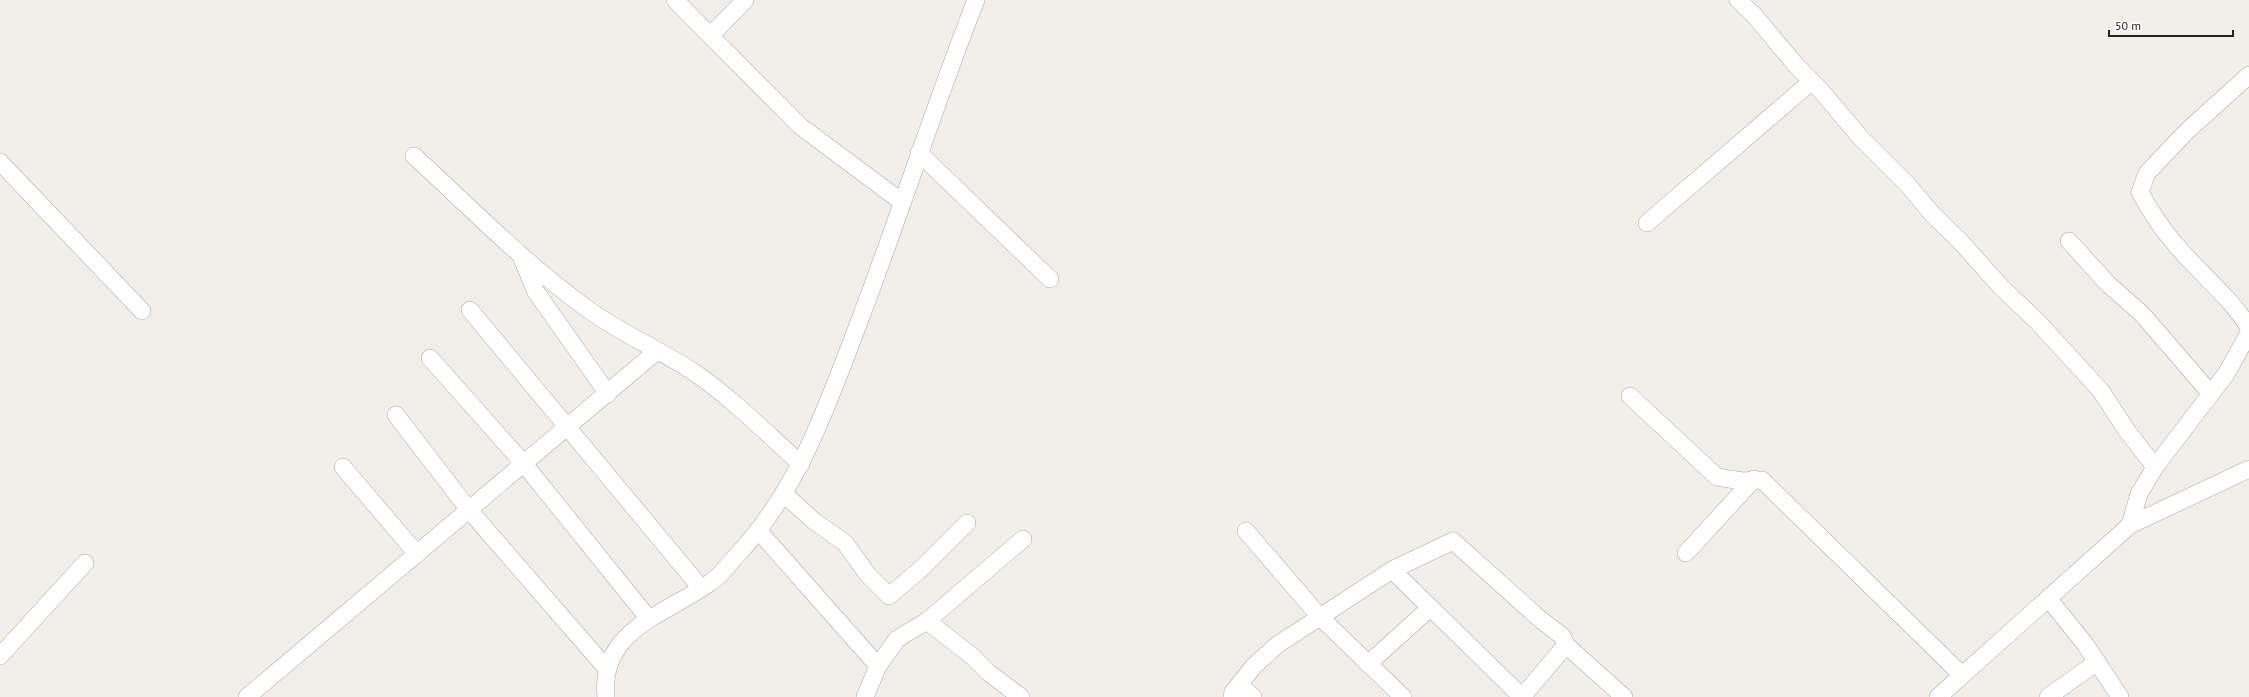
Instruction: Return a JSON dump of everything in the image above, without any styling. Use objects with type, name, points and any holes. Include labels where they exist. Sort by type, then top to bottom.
[{"type":"street","points":[[675,0],[712,35],[800,126],[902,202]]},
{"type":"street","points":[[712,35],[745,0]]},
{"type":"street","points":[[606,697],[606,669],[617,647],[638,626],[712,581],[758,530],[784,494],[812,442],[886,252],[919,153],[976,0]]},
{"type":"street","points":[[1738,0],[1753,14],[1860,137],[1908,185],[1933,215],[1959,240],[2002,288],[2037,321],[2101,391],[2155,467]]},
{"type":"street","points":[[2249,75],[2187,131],[2147,173],[2140,192],[2154,219],[2176,246],[2238,309],[2249,328]]},
{"type":"street","points":[[1647,223],[1811,82]]},
{"type":"street","points":[[919,153],[1050,279]]},
{"type":"street","points":[[414,156],[521,255],[588,310],[713,386],[800,464]]},
{"type":"street","points":[[0,162],[142,311]]},
{"type":"street","points":[[2069,242],[2108,284],[2142,314],[2211,394]]},
{"type":"street","points":[[521,255],[536,292],[608,394]]},
{"type":"street","points":[[470,310],[701,588]]},
{"type":"street","points":[[2130,525],[2139,494],[2155,467],[2226,374],[2249,333]]},
{"type":"street","points":[[247,697],[608,394],[656,351]]},
{"type":"street","points":[[430,358],[524,464],[649,619]]},
{"type":"street","points":[[1630,396],[1716,477],[1742,481],[1754,479],[1762,480],[1962,675]]},
{"type":"street","points":[[396,415],[469,510],[606,669]]},
{"type":"street","points":[[343,467],[417,554]]},
{"type":"street","points":[[1938,697],[2130,525],[2249,469]]},
{"type":"street","points":[[1686,553],[1754,479]]},
{"type":"street","points":[[784,494],[814,521],[845,543],[868,575],[889,596],[922,568],[967,524]]},
{"type":"street","points":[[758,530],[878,666]]},
{"type":"street","points":[[1246,530],[1320,617],[1403,697]]},
{"type":"street","points":[[865,697],[878,666],[898,639],[927,620],[1023,539]]},
{"type":"street","points":[[1253,697],[1235,691],[1254,666],[1277,645],[1392,570],[1453,541],[1540,620],[1562,636],[1566,645],[1624,697]]},
{"type":"street","points":[[0,656],[85,563]]},
{"type":"street","points":[[1392,570],[1522,697],[1566,645]]},
{"type":"street","points":[[2048,598],[2097,662],[2120,697]]},
{"type":"street","points":[[1368,664],[1430,608]]},
{"type":"street","points":[[927,620],[989,673],[1021,697]]},
{"type":"street","points":[[2048,697],[2097,662]]}]
